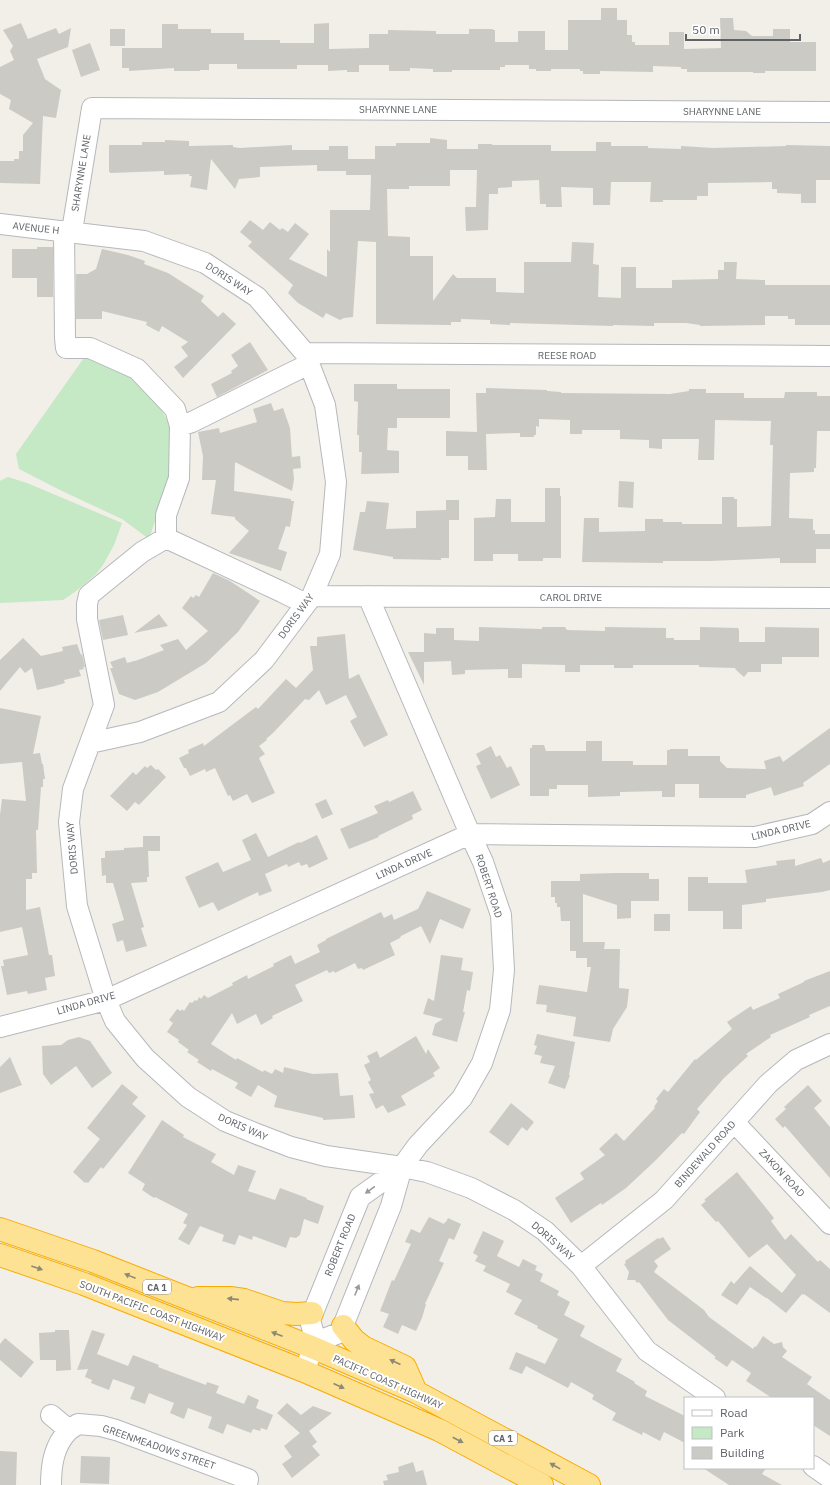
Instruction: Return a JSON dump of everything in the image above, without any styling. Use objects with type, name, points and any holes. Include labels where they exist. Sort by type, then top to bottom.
[{"type":"highway","name":"CA 1","points":[[0,1229],[93,1261],[185,1298],[315,1345]]},
{"type":"highway","name":"SOUTH PACIFIC COAST HIGHWAY","points":[[0,1255],[84,1284],[304,1371]]},
{"type":"highway","points":[[185,1298],[230,1298],[244,1300],[282,1313],[312,1313]]},
{"type":"highway","points":[[343,1326],[354,1340],[363,1347],[405,1367],[416,1392]]},
{"type":"highway","name":"PACIFIC COAST HIGHWAY","points":[[315,1345],[416,1392],[589,1485]]},
{"type":"highway","name":"CA 1","points":[[304,1371],[439,1430],[542,1485]]},
{"type":"street","name":"SHARYNNE LANE","points":[[68,231],[92,108],[830,112]]},
{"type":"street","name":"AVENUE H","points":[[0,224],[68,231]]},
{"type":"street","name":"DORIS WAY","points":[[68,231],[144,241],[205,263],[257,297],[307,359],[325,405],[336,482],[330,554],[309,600],[264,660],[219,702],[140,732],[90,743],[73,789],[68,822],[77,906],[106,1000],[115,1022],[145,1058],[188,1097],[225,1120],[257,1134],[326,1156],[402,1166],[427,1172],[471,1188],[514,1210],[545,1232],[581,1266],[646,1350],[714,1397]]},
{"type":"street","points":[[68,231],[66,348],[90,348],[137,369],[175,409],[180,426],[179,478],[166,515],[166,538]]},
{"type":"street","name":"REESE ROAD","points":[[307,359],[830,356]]},
{"type":"street","points":[[180,426],[192,422],[307,359]]},
{"type":"street","points":[[166,538],[282,592],[309,600]]},
{"type":"street","points":[[90,743],[104,705],[87,619],[87,604],[89,595],[142,552],[166,538]]},
{"type":"street","name":"CAROL DRIVE","points":[[309,600],[368,596],[830,598]]},
{"type":"street","name":"ROBERT ROAD","points":[[315,1345],[310,1320],[312,1313],[360,1197],[402,1166],[418,1145],[462,1098],[482,1063],[500,1010],[504,970],[501,915],[483,862],[368,596]]},
{"type":"street","name":"LINDA DRIVE","points":[[0,1026],[106,1000],[470,834],[755,838],[812,824],[830,812]]},
{"type":"street","name":"BINDEWALD ROAD","points":[[581,1266],[664,1200],[768,1084],[796,1060],[830,1044]]},
{"type":"street","name":"ZAKON ROAD","points":[[734,1122],[830,1224]]},
{"type":"street","name":"ROBERT ROAD","points":[[343,1326],[391,1206],[402,1166]]},
{"type":"street","points":[[304,1371],[315,1345],[339,1333],[343,1326],[312,1313]]},
{"type":"street","points":[[51,1415],[69,1430],[56,1446],[52,1460],[51,1485]]},
{"type":"street","name":"GREENMEADOWS STREET","points":[[69,1430],[78,1424],[89,1424],[116,1430],[248,1482]]},
{"type":"street","points":[[814,1467],[830,1478]]},
{"type":"green space","points":[[86,355],[126,370],[159,405],[174,434],[169,479],[149,539],[122,519],[19,469],[16,454]]},
{"type":"green space","points":[[8,477],[27,483],[122,523],[114,545],[103,565],[96,574],[63,600],[0,603],[0,481]]},
{"type":"building","points":[[601,8],[617,8],[617,20],[627,20],[627,35],[632,35],[632,42],[635,42],[635,45],[669,45],[669,32],[684,32],[684,49],[721,48],[720,18],[733,18],[734,30],[746,31],[752,36],[773,36],[773,29],[790,29],[790,42],[816,42],[816,71],[765,71],[765,73],[687,72],[687,69],[681,69],[681,67],[653,66],[653,72],[600,71],[600,74],[583,74],[583,71],[580,71],[580,69],[551,69],[551,71],[536,71],[536,69],[529,69],[529,65],[505,65],[505,67],[500,67],[500,70],[452,70],[452,72],[433,72],[433,69],[410,68],[410,71],[389,71],[389,65],[359,65],[359,72],[347,72],[347,70],[328,71],[328,65],[297,65],[297,69],[237,69],[237,64],[209,64],[209,70],[200,71],[174,71],[174,68],[129,71],[129,68],[122,68],[122,48],[162,48],[162,24],[178,24],[178,29],[211,29],[211,33],[244,33],[244,40],[280,40],[280,43],[314,43],[314,24],[329,23],[329,49],[369,48],[369,34],[388,34],[388,30],[436,31],[436,34],[469,34],[469,29],[493,29],[495,30],[495,42],[518,42],[518,31],[545,31],[545,50],[568,50],[568,20],[601,20]]},
{"type":"building","points":[[21,23],[28,39],[56,28],[59,34],[71,28],[68,47],[37,59],[45,79],[61,90],[56,118],[43,116],[40,184],[0,183],[0,161],[14,161],[14,159],[19,159],[19,151],[23,151],[23,135],[33,123],[9,109],[11,100],[0,94],[0,67],[14,60],[10,51],[13,46],[3,30]]},
{"type":"building","points":[[110,29],[125,29],[125,46],[110,46]]},
{"type":"building","points":[[90,43],[100,70],[81,77],[72,50]]},
{"type":"building","points":[[430,138],[447,140],[447,149],[478,149],[478,144],[492,144],[551,145],[551,151],[596,151],[596,142],[611,142],[611,146],[648,146],[648,148],[681,149],[681,146],[713,148],[786,145],[830,146],[830,180],[816,180],[816,203],[801,203],[801,194],[777,193],[777,189],[772,189],[772,182],[708,183],[708,196],[697,196],[697,200],[663,200],[663,202],[650,202],[651,182],[611,182],[610,205],[593,205],[593,188],[561,187],[562,207],[546,207],[546,204],[540,204],[539,180],[512,181],[512,187],[498,188],[498,194],[489,194],[488,230],[466,231],[465,207],[476,207],[477,170],[450,170],[450,186],[409,186],[409,189],[387,189],[388,236],[410,237],[410,256],[433,256],[433,301],[453,274],[457,278],[496,278],[496,292],[524,293],[524,262],[571,262],[572,242],[594,243],[593,264],[599,265],[598,297],[621,298],[621,267],[636,267],[636,288],[672,288],[672,280],[718,279],[718,270],[724,270],[724,262],[737,262],[736,279],[765,280],[765,285],[830,285],[830,325],[795,325],[795,319],[788,319],[788,316],[765,316],[765,325],[700,326],[686,323],[654,323],[654,326],[613,326],[510,323],[510,325],[490,324],[490,320],[461,319],[461,322],[451,322],[451,325],[376,324],[376,242],[358,241],[353,317],[340,320],[326,313],[323,318],[298,303],[288,293],[293,285],[248,246],[252,242],[240,232],[250,220],[263,230],[270,222],[280,230],[282,228],[288,232],[295,223],[309,234],[289,259],[327,277],[327,249],[330,252],[330,210],[370,210],[371,175],[346,175],[346,171],[317,171],[317,165],[260,167],[260,177],[239,179],[235,189],[211,159],[207,190],[190,187],[192,176],[189,176],[190,174],[164,175],[164,171],[109,172],[109,145],[142,145],[142,142],[165,142],[165,140],[189,141],[189,146],[233,145],[233,147],[240,148],[292,145],[292,150],[329,150],[329,146],[348,146],[348,159],[375,159],[375,146],[396,146],[396,143],[430,143]]},
{"type":"building","points":[[37,247],[53,247],[53,297],[37,297],[37,278],[12,278],[12,249],[37,249]]},
{"type":"building","points":[[102,249],[128,255],[145,261],[144,264],[168,273],[204,296],[201,301],[218,317],[223,312],[236,324],[183,378],[174,367],[188,356],[181,347],[188,342],[162,326],[159,332],[146,325],[147,322],[102,311],[102,319],[76,319],[76,274],[87,274],[96,269]]},
{"type":"building","points":[[250,342],[268,370],[217,397],[211,384],[232,373],[231,371],[238,366],[231,355]]},
{"type":"building","points":[[354,384],[397,384],[397,389],[450,389],[450,418],[397,418],[397,428],[388,428],[387,450],[399,451],[399,473],[361,474],[362,452],[359,452],[359,435],[357,435],[358,402],[354,401]]},
{"type":"building","points":[[486,388],[547,390],[561,393],[670,394],[689,391],[689,389],[706,389],[706,393],[744,393],[744,398],[784,398],[785,392],[817,392],[817,396],[830,396],[830,431],[817,431],[816,468],[814,468],[814,472],[790,473],[789,518],[813,519],[813,530],[815,530],[815,534],[830,534],[830,549],[816,549],[816,563],[780,563],[780,558],[710,561],[663,561],[663,563],[582,562],[584,518],[599,518],[599,532],[645,531],[645,519],[663,519],[663,522],[682,522],[682,524],[722,524],[722,497],[734,497],[734,499],[737,499],[737,527],[771,526],[773,445],[770,445],[771,421],[715,420],[714,460],[698,460],[699,439],[662,439],[662,449],[649,448],[649,440],[620,439],[620,430],[582,430],[582,434],[570,434],[570,420],[539,419],[539,427],[536,426],[536,435],[534,435],[534,437],[520,437],[520,433],[486,434],[487,470],[468,470],[468,456],[446,456],[446,431],[477,432],[476,393],[486,393]]},
{"type":"building","points":[[271,403],[274,411],[283,408],[290,428],[292,457],[300,456],[301,468],[293,469],[294,479],[292,491],[235,462],[234,491],[291,499],[291,501],[294,501],[290,527],[286,526],[278,549],[287,552],[281,571],[229,553],[249,531],[235,519],[235,517],[211,514],[216,480],[202,480],[203,456],[198,432],[219,428],[220,433],[257,422],[253,409]]},
{"type":"building","points":[[619,481],[634,482],[633,508],[618,507]]},
{"type":"building","points":[[545,488],[560,488],[561,558],[543,558],[543,561],[518,561],[518,554],[493,554],[493,561],[474,561],[474,518],[495,517],[496,499],[511,499],[511,522],[545,522]]},
{"type":"building","points":[[446,500],[459,500],[459,520],[449,520],[449,558],[441,558],[441,560],[393,559],[393,557],[353,550],[360,512],[365,512],[367,501],[389,503],[386,529],[416,528],[416,511],[446,510]]},
{"type":"building","points":[[213,573],[230,581],[260,601],[238,632],[206,663],[158,692],[135,700],[119,694],[110,668],[113,668],[110,662],[125,657],[127,663],[138,660],[164,650],[160,645],[178,639],[186,650],[208,631],[182,608],[191,596],[193,598],[196,595],[199,597]]},
{"type":"building","points":[[159,614],[168,626],[134,633]]},
{"type":"building","points":[[123,615],[128,635],[103,640],[99,620]]},
{"type":"building","points":[[479,627],[542,629],[542,627],[565,627],[567,630],[605,631],[605,627],[666,628],[666,638],[674,638],[674,640],[700,640],[700,627],[738,628],[739,642],[765,642],[765,627],[819,628],[819,657],[782,657],[782,664],[761,664],[761,672],[748,672],[744,677],[735,668],[699,667],[699,665],[633,665],[633,668],[614,668],[614,665],[580,665],[580,672],[565,672],[565,665],[522,664],[522,678],[508,678],[508,669],[465,670],[465,674],[452,675],[451,661],[424,662],[424,633],[436,634],[436,628],[454,628],[454,640],[479,641]]},
{"type":"building","points":[[345,634],[349,679],[359,674],[388,735],[364,747],[350,721],[357,717],[346,695],[326,705],[319,690],[309,700],[305,699],[266,739],[267,740],[259,746],[265,754],[259,758],[275,793],[252,803],[247,794],[233,801],[230,795],[228,796],[215,768],[206,772],[205,769],[190,776],[179,758],[189,753],[188,750],[203,743],[204,746],[256,707],[258,709],[286,679],[296,688],[313,670],[310,646],[317,646],[317,637]]},
{"type":"building","points":[[23,638],[41,656],[63,651],[62,647],[77,644],[81,655],[82,654],[85,667],[83,667],[84,669],[79,670],[81,676],[64,680],[65,683],[37,690],[32,668],[25,673],[20,667],[0,691],[0,660]]},
{"type":"building","points":[[408,652],[424,652],[424,685]]},
{"type":"building","points":[[0,708],[41,716],[33,754],[40,753],[45,779],[43,779],[43,787],[41,787],[38,830],[36,830],[37,873],[32,873],[32,879],[26,879],[26,910],[40,907],[49,955],[52,955],[55,976],[45,978],[47,990],[28,994],[27,991],[7,995],[1,966],[4,966],[3,960],[28,955],[22,927],[0,932],[0,815],[2,799],[26,801],[22,762],[0,764]]},
{"type":"building","points":[[830,728],[830,764],[803,783],[804,786],[774,796],[771,787],[746,795],[746,798],[699,798],[699,784],[675,784],[675,797],[662,797],[662,791],[620,792],[620,796],[588,797],[588,785],[557,785],[557,789],[549,789],[549,796],[530,796],[530,748],[532,748],[532,745],[544,745],[546,751],[586,751],[586,741],[602,741],[602,761],[633,761],[633,765],[667,765],[667,750],[688,749],[688,756],[720,756],[720,761],[727,768],[766,769],[764,761],[780,756],[783,762]]},
{"type":"building","points":[[491,746],[496,757],[500,755],[507,768],[511,766],[520,785],[491,799],[476,766],[481,764],[476,754]]},
{"type":"building","points":[[151,765],[156,770],[158,769],[166,777],[139,805],[135,802],[127,811],[110,796],[133,772],[136,775],[145,766],[147,768]]},
{"type":"building","points":[[413,791],[422,810],[412,815],[413,819],[378,836],[379,837],[349,849],[340,829],[378,813],[374,806],[388,800],[389,802]]},
{"type":"building","points":[[326,799],[333,814],[322,819],[315,804]]},
{"type":"building","points":[[256,833],[268,857],[317,835],[328,859],[309,868],[307,864],[301,866],[299,862],[288,867],[287,864],[265,874],[272,891],[259,896],[258,892],[218,911],[213,902],[199,908],[185,877],[218,862],[223,872],[251,860],[242,840]]},
{"type":"building","points":[[143,836],[160,836],[160,851],[148,851],[149,877],[147,877],[147,882],[131,883],[144,927],[141,928],[147,946],[126,952],[123,940],[117,942],[112,924],[124,920],[113,883],[106,883],[106,875],[102,876],[101,858],[105,858],[105,851],[143,847]]},
{"type":"building","points":[[821,858],[823,863],[830,860],[830,890],[766,899],[766,902],[742,905],[742,929],[723,929],[723,911],[688,911],[688,877],[708,877],[708,883],[747,883],[745,870],[777,865],[776,861],[795,859],[795,866]]},
{"type":"building","points":[[649,873],[649,879],[659,879],[659,901],[631,901],[631,918],[617,919],[617,905],[583,894],[583,942],[605,942],[604,949],[620,949],[619,988],[629,989],[627,1007],[613,1029],[610,1042],[573,1036],[576,1017],[546,1012],[547,1005],[536,1004],[539,985],[587,992],[591,967],[587,967],[587,958],[576,958],[576,951],[570,951],[570,921],[561,921],[560,907],[557,907],[557,903],[555,903],[555,897],[551,897],[551,881],[580,881],[580,874]]},
{"type":"building","points":[[427,891],[471,909],[463,929],[440,919],[430,944],[421,926],[390,943],[395,955],[363,970],[362,968],[358,969],[355,963],[335,973],[334,971],[329,973],[327,970],[295,985],[303,1001],[272,1016],[273,1018],[261,1025],[256,1014],[237,1024],[232,1013],[211,1044],[236,1060],[237,1058],[263,1072],[264,1070],[272,1074],[275,1069],[283,1073],[284,1067],[313,1074],[338,1073],[340,1096],[353,1095],[355,1118],[323,1120],[323,1118],[274,1107],[277,1096],[258,1085],[251,1097],[235,1088],[238,1083],[212,1069],[211,1071],[197,1062],[199,1060],[187,1052],[189,1050],[178,1042],[179,1040],[167,1032],[173,1023],[169,1020],[177,1009],[181,1011],[182,1009],[184,1011],[190,1002],[192,1003],[195,1000],[197,1001],[199,997],[201,999],[204,995],[208,998],[233,985],[232,983],[247,975],[248,979],[274,966],[273,964],[291,955],[295,964],[320,952],[317,945],[326,939],[381,912],[384,918],[392,914],[394,920],[418,909]]},
{"type":"building","points":[[654,914],[670,914],[670,931],[654,931]]},
{"type":"building","points":[[441,955],[463,958],[461,970],[473,972],[470,991],[467,990],[463,1012],[465,1012],[457,1042],[432,1035],[435,1024],[443,1019],[423,1014],[428,998],[434,1001]]},
{"type":"building","points":[[830,971],[830,1006],[809,1015],[810,1017],[770,1035],[771,1037],[746,1054],[748,1056],[724,1078],[697,1109],[700,1112],[684,1134],[682,1133],[626,1188],[602,1205],[601,1203],[571,1223],[555,1198],[584,1179],[580,1173],[605,1155],[599,1149],[616,1133],[624,1141],[655,1108],[654,1107],[658,1101],[656,1099],[664,1089],[668,1092],[695,1059],[696,1060],[732,1029],[727,1022],[751,1006],[753,1010],[780,998],[778,994],[804,981]]},
{"type":"building","points":[[537,1034],[575,1042],[570,1075],[565,1089],[548,1083],[555,1066],[540,1063],[542,1056],[534,1054],[537,1046],[534,1045]]},
{"type":"building","points":[[416,1036],[426,1054],[428,1049],[440,1068],[433,1073],[435,1076],[401,1096],[406,1105],[388,1113],[383,1105],[376,1109],[369,1094],[374,1093],[368,1082],[371,1080],[364,1065],[370,1062],[367,1056],[377,1051],[380,1058]]},
{"type":"building","points":[[79,1037],[90,1041],[112,1073],[92,1088],[76,1066],[51,1085],[43,1074],[42,1046],[61,1045],[68,1040]]},
{"type":"building","points":[[10,1057],[22,1085],[0,1093],[0,1067]]},
{"type":"building","points":[[122,1084],[138,1097],[132,1104],[146,1116],[103,1169],[101,1167],[88,1183],[85,1183],[73,1172],[100,1139],[87,1128]]},
{"type":"building","points":[[808,1085],[822,1101],[814,1108],[830,1127],[830,1178],[785,1126],[783,1128],[775,1119],[786,1109],[784,1107]]},
{"type":"building","points":[[511,1103],[534,1122],[527,1131],[522,1127],[508,1146],[489,1132]]},
{"type":"building","points":[[162,1120],[184,1135],[183,1137],[216,1154],[211,1162],[234,1175],[238,1165],[256,1171],[248,1191],[275,1200],[280,1188],[324,1206],[318,1224],[304,1219],[300,1235],[296,1238],[290,1237],[286,1248],[253,1236],[252,1240],[239,1235],[235,1245],[222,1241],[224,1235],[200,1226],[189,1245],[178,1239],[187,1225],[183,1223],[188,1214],[155,1197],[154,1198],[142,1190],[145,1184],[128,1173]]},
{"type":"building","points":[[737,1172],[774,1218],[771,1221],[785,1240],[791,1234],[818,1262],[820,1260],[830,1269],[830,1313],[804,1294],[802,1294],[786,1313],[750,1287],[737,1305],[721,1295],[731,1281],[734,1284],[750,1266],[782,1293],[796,1275],[767,1244],[749,1258],[718,1221],[716,1222],[701,1205],[706,1201],[704,1200]]},
{"type":"building","points":[[429,1217],[444,1224],[448,1218],[461,1224],[454,1240],[449,1238],[439,1261],[444,1263],[425,1304],[422,1318],[416,1331],[402,1325],[398,1334],[383,1327],[389,1314],[380,1311],[392,1280],[394,1281],[411,1244],[405,1242],[411,1229],[420,1233]]},
{"type":"building","points":[[483,1231],[504,1241],[497,1256],[519,1267],[523,1259],[537,1266],[535,1270],[543,1274],[540,1281],[559,1291],[557,1295],[570,1302],[564,1315],[585,1326],[580,1336],[622,1359],[616,1371],[647,1391],[645,1396],[684,1416],[684,1442],[664,1432],[660,1441],[643,1432],[642,1435],[612,1420],[616,1413],[592,1399],[594,1395],[571,1382],[568,1388],[526,1366],[522,1374],[509,1369],[516,1352],[545,1364],[558,1339],[537,1328],[538,1326],[514,1314],[522,1300],[506,1292],[510,1284],[483,1271],[486,1266],[475,1261],[478,1256],[473,1253]]},
{"type":"building","points":[[663,1237],[671,1249],[654,1261],[658,1266],[654,1272],[704,1310],[709,1317],[753,1349],[763,1336],[774,1344],[782,1342],[783,1347],[787,1351],[782,1357],[812,1377],[807,1384],[830,1400],[830,1436],[814,1426],[814,1397],[770,1397],[746,1381],[751,1373],[732,1360],[727,1367],[714,1358],[716,1357],[668,1320],[639,1282],[637,1283],[635,1280],[627,1280],[629,1272],[624,1264],[626,1263],[625,1261],[658,1238]]},
{"type":"building","points":[[55,1330],[69,1330],[71,1370],[56,1371],[56,1360],[40,1360],[39,1333],[55,1332]]},
{"type":"building","points":[[92,1330],[105,1334],[97,1354],[128,1366],[133,1355],[159,1365],[158,1367],[206,1385],[207,1382],[219,1386],[216,1393],[244,1404],[248,1395],[259,1400],[256,1408],[273,1415],[267,1430],[261,1428],[260,1431],[253,1429],[251,1433],[227,1424],[223,1434],[208,1428],[212,1417],[188,1408],[184,1419],[170,1413],[174,1403],[149,1393],[145,1404],[130,1399],[135,1387],[113,1379],[109,1390],[91,1383],[92,1380],[85,1377],[88,1369],[77,1370]]},
{"type":"building","points":[[5,1338],[34,1362],[21,1378],[0,1360],[0,1344]]},
{"type":"building","points":[[287,1403],[301,1415],[313,1406],[332,1413],[309,1431],[317,1442],[312,1446],[320,1455],[292,1478],[282,1464],[292,1457],[284,1446],[300,1433],[277,1413]]},
{"type":"building","points":[[0,1451],[17,1452],[16,1485],[0,1485]]},
{"type":"building","points":[[81,1456],[110,1457],[109,1484],[80,1483]]},
{"type":"building","points":[[413,1462],[416,1472],[423,1470],[427,1485],[384,1485],[383,1481],[388,1480],[386,1475],[399,1472],[398,1467]]},
{"type":"building","points":[[705,1469],[765,1469],[762,1474],[782,1485],[729,1485]]}]
